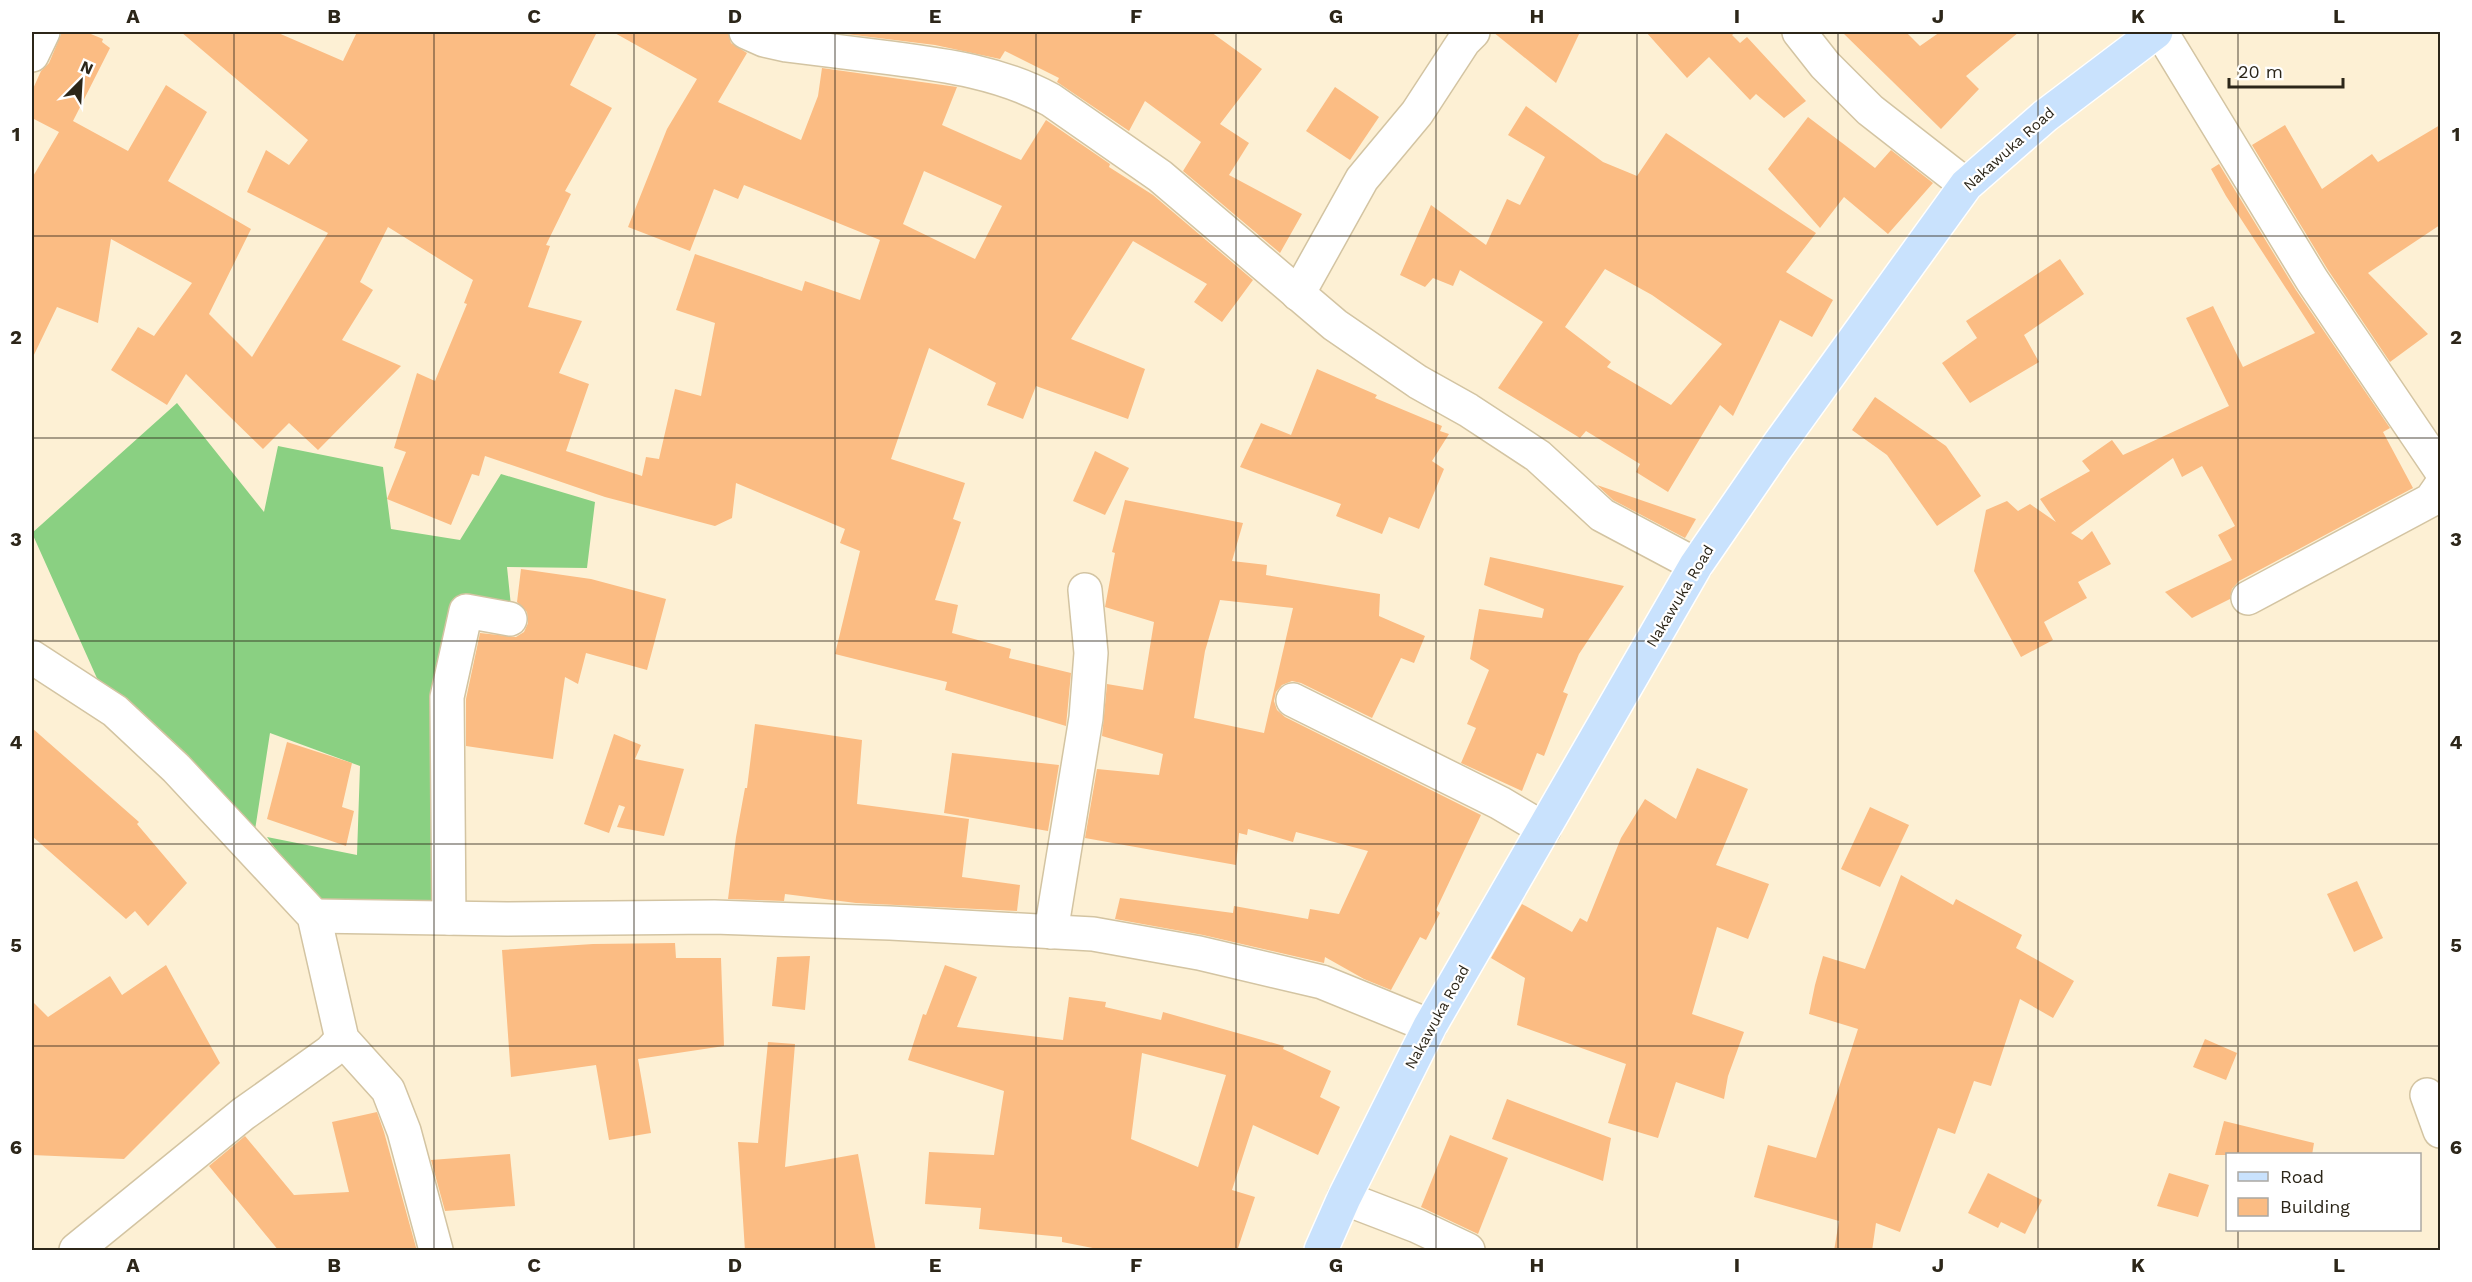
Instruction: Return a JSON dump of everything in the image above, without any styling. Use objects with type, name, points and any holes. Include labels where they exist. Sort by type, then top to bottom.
[{"type":"main road","name":"Nakawuka Road","points":[[1321,1251],[1344,1198],[1430,1026],[1696,566],[1777,447],[1966,185],[2045,116],[2156,32]]},
{"type":"street","points":[[32,54],[43,32]]},
{"type":"street","points":[[746,32],[764,40],[786,45],[923,61],[964,69],[1033,90],[1084,122],[1160,176],[1335,325],[1418,382],[1468,410],[1538,456],[1602,515],[1696,566]]},
{"type":"street","points":[[1298,294],[1362,179],[1417,113],[1464,41],[1473,32]]},
{"type":"street","points":[[1799,32],[1825,65],[1870,110],[1966,185]]},
{"type":"street","points":[[2161,32],[2312,280],[2440,469]]},
{"type":"street","points":[[2248,598],[2431,500],[2440,487]]},
{"type":"street","points":[[1051,932],[1086,718],[1091,653],[1085,590]]},
{"type":"street","points":[[449,918],[447,697],[466,611],[510,619]]},
{"type":"street","points":[[32,657],[115,711],[176,768],[314,916],[342,1040],[388,1090],[404,1131],[436,1251]]},
{"type":"street","points":[[1293,700],[1500,803],[1544,829]]},
{"type":"street","points":[[314,916],[714,917],[890,923],[1093,934],[1199,954],[1322,982],[1430,1026]]},
{"type":"street","points":[[76,1251],[243,1114],[330,1052],[342,1040]]},
{"type":"street","points":[[2427,1095],[2440,1131]]},
{"type":"street","points":[[1344,1198],[1418,1226],[1468,1251]]},
{"type":"green space","points":[[177,403],[264,512],[278,446],[383,467],[391,529],[460,540],[501,474],[595,502],[587,568],[507,567],[511,606],[456,606],[435,909],[314,903],[267,837],[357,855],[360,766],[270,733],[255,830],[100,685],[32,533]]},
{"type":"building","points":[[62,32],[86,32],[103,39],[102,42],[110,48],[73,121],[128,151],[166,85],[207,112],[168,181],[251,229],[209,314],[252,357],[328,233],[247,192],[266,150],[289,165],[308,140],[181,32],[276,32],[343,61],[357,32],[597,32],[570,85],[612,108],[565,191],[571,194],[546,245],[550,246],[528,307],[582,321],[559,373],[589,384],[566,451],[642,476],[646,457],[659,459],[675,389],[701,396],[715,323],[676,310],[695,254],[802,291],[805,281],[860,300],[880,240],[744,185],[738,199],[714,189],[690,251],[628,227],[667,129],[697,79],[613,32],[728,32],[731,43],[747,53],[718,102],[801,140],[818,96],[822,68],[957,87],[942,125],[1021,160],[1046,120],[1110,164],[1109,167],[1153,195],[1253,280],[1222,322],[1194,302],[1207,284],[1133,241],[1071,339],[1145,369],[1128,419],[1036,386],[1023,419],[987,405],[996,383],[929,348],[891,459],[965,483],[953,519],[961,522],[935,600],[958,605],[952,633],[1011,649],[1009,658],[1071,673],[1066,726],[945,690],[947,682],[835,654],[860,551],[840,543],[845,529],[736,483],[732,518],[715,526],[605,497],[485,456],[479,476],[472,474],[451,525],[387,499],[406,452],[394,448],[417,373],[435,381],[467,304],[464,303],[473,280],[388,227],[360,282],[373,290],[342,340],[401,366],[318,450],[289,423],[263,449],[186,374],[167,405],[111,370],[138,327],[154,336],[192,283],[111,239],[98,323],[57,307],[32,359],[32,178],[59,132],[32,118],[32,91],[41,71],[49,63]],"holes":[[[924,171],[1002,206],[975,259],[903,224]]]},
{"type":"building","points":[[830,32],[1211,32],[1262,69],[1220,124],[1249,143],[1229,175],[1302,214],[1280,253],[1183,171],[1201,142],[1145,101],[1129,131],[1057,82],[1059,78],[1005,51],[1000,59],[935,45]]},
{"type":"building","points":[[1493,32],[1580,32],[1556,83]]},
{"type":"building","points":[[1646,32],[1736,32],[1732,35],[1740,43],[1747,37],[1806,101],[1784,118],[1756,94],[1750,100],[1709,57],[1687,78]]},
{"type":"building","points":[[1842,32],[1906,32],[1920,46],[1940,32],[2019,32],[1966,76],[1979,89],[1941,129]]},
{"type":"building","points":[[1335,87],[1379,117],[1350,160],[1306,131]]},
{"type":"building","points":[[1526,106],[1603,162],[1637,176],[1666,133],[1816,233],[1786,272],[1833,300],[1812,337],[1780,320],[1733,416],[1720,405],[1668,492],[1636,472],[1640,464],[1586,431],[1580,438],[1498,388],[1543,322],[1460,270],[1453,286],[1433,278],[1425,287],[1400,275],[1431,205],[1486,245],[1507,199],[1520,205],[1545,157],[1508,135]],"holes":[[[1605,269],[1652,295],[1722,344],[1671,405],[1607,367],[1611,362],[1565,327]]]},
{"type":"building","points":[[1808,117],[1875,168],[1891,150],[1933,183],[1888,234],[1844,197],[1820,228],[1768,169]]},
{"type":"building","points":[[2285,125],[2322,189],[2372,154],[2378,162],[2440,125],[2440,225],[2368,273],[2428,334],[2390,362],[2328,270],[2252,145]]},
{"type":"building","points":[[2219,164],[2296,290],[2390,428],[2383,432],[2413,488],[2239,581],[2232,589],[2230,599],[2192,618],[2165,592],[2232,560],[2218,535],[2235,526],[2202,466],[2182,477],[2173,458],[2071,533],[2082,540],[2092,531],[2111,564],[2078,582],[2087,598],[2044,622],[2053,640],[2021,657],[1974,571],[1986,510],[2007,501],[2018,511],[2030,504],[2056,522],[2040,499],[2090,471],[2082,461],[2112,440],[2123,455],[2229,406],[2186,318],[2213,306],[2243,367],[2315,333],[2226,196],[2211,169]]},
{"type":"building","points":[[2060,259],[2084,294],[2024,335],[2039,362],[1970,403],[1942,363],[1977,338],[1966,321]]},
{"type":"building","points":[[1317,369],[1377,395],[1375,398],[1442,426],[1440,431],[1449,434],[1432,461],[1444,469],[1419,529],[1389,517],[1382,534],[1336,516],[1341,504],[1240,467],[1261,423],[1291,435]]},
{"type":"building","points":[[1875,397],[1946,446],[1981,496],[1937,526],[1887,455],[1852,430]]},
{"type":"building","points":[[1095,451],[1129,468],[1105,515],[1073,501]]},
{"type":"building","points":[[1597,485],[1696,519],[1685,538],[1613,500]]},
{"type":"building","points":[[1125,500],[1243,523],[1232,561],[1267,565],[1266,575],[1380,594],[1379,616],[1425,636],[1414,663],[1401,658],[1372,718],[1301,683],[1292,681],[1282,685],[1276,692],[1274,701],[1277,710],[1285,717],[1481,815],[1436,910],[1440,913],[1426,940],[1420,937],[1391,990],[1364,979],[1325,957],[1324,963],[1203,935],[1115,919],[1120,898],[1233,913],[1234,906],[1308,919],[1310,909],[1339,914],[1368,851],[1296,832],[1293,842],[1248,829],[1247,835],[1239,833],[1236,865],[1085,838],[1097,769],[1159,775],[1163,754],[1102,736],[1107,684],[1143,690],[1154,622],[1105,607],[1115,553],[1112,552]],"holes":[[[1220,600],[1293,608],[1264,733],[1194,718],[1205,651]]]},
{"type":"building","points":[[1490,557],[1624,586],[1579,654],[1563,692],[1568,694],[1544,756],[1537,753],[1522,791],[1461,763],[1476,728],[1467,724],[1489,670],[1470,659],[1479,609],[1542,618],[1544,609],[1484,585]]},
{"type":"building","points":[[521,569],[591,579],[666,599],[647,670],[586,653],[578,684],[565,677],[553,759],[466,746],[466,699],[480,633],[516,637],[524,632],[528,623],[527,612],[517,602]]},
{"type":"building","points":[[755,724],[862,740],[857,804],[969,819],[962,877],[1020,885],[1017,911],[856,903],[785,894],[784,901],[728,899],[736,837],[745,788],[747,788]]},
{"type":"building","points":[[32,728],[139,822],[137,824],[187,883],[148,926],[135,911],[126,919],[32,836]]},
{"type":"building","points":[[614,734],[641,745],[635,759],[684,769],[664,836],[617,827],[625,807],[619,805],[609,833],[584,824]]},
{"type":"building","points":[[287,742],[352,763],[342,807],[354,811],[346,846],[267,819]]},
{"type":"building","points":[[952,753],[1059,765],[1048,831],[944,813]]},
{"type":"building","points":[[1697,768],[1748,789],[1716,865],[1769,884],[1748,939],[1717,927],[1692,1014],[1744,1032],[1728,1076],[1724,1099],[1676,1082],[1658,1138],[1608,1123],[1626,1064],[1517,1025],[1525,978],[1491,958],[1522,904],[1572,932],[1580,918],[1587,922],[1621,838],[1645,799],[1676,819]]},
{"type":"building","points":[[1870,807],[1909,825],[1880,887],[1841,869]]},
{"type":"building","points":[[1901,875],[1953,905],[1956,899],[2022,935],[2016,948],[2074,981],[2053,1018],[2020,999],[1991,1086],[1974,1081],[1955,1134],[1938,1128],[1900,1232],[1876,1223],[1872,1251],[1834,1251],[1839,1221],[1754,1197],[1768,1145],[1816,1158],[1858,1029],[1809,1014],[1823,956],[1865,969]]},
{"type":"building","points":[[2357,881],[2383,938],[2354,952],[2327,894]]},
{"type":"building","points":[[675,943],[676,958],[721,958],[724,1046],[638,1059],[651,1133],[609,1140],[596,1065],[511,1077],[502,950],[593,944]]},
{"type":"building","points":[[810,956],[805,1010],[772,1006],[777,957]]},
{"type":"building","points":[[166,965],[220,1063],[124,1159],[32,1155],[32,1001],[48,1017],[110,976],[122,995]]},
{"type":"building","points":[[945,965],[977,977],[957,1027],[1063,1040],[1069,997],[1106,1002],[1105,1007],[1161,1020],[1163,1012],[1284,1046],[1283,1049],[1331,1071],[1320,1097],[1340,1107],[1318,1155],[1253,1125],[1232,1190],[1255,1197],[1237,1251],[1108,1251],[1062,1242],[1062,1237],[979,1229],[981,1208],[925,1204],[929,1152],[994,1155],[1004,1091],[908,1060],[923,1014],[926,1015]],"holes":[[[1142,1053],[1226,1075],[1198,1167],[1131,1139]]]},
{"type":"building","points":[[2205,1039],[2237,1053],[2226,1080],[2193,1067]]},
{"type":"building","points":[[768,1042],[795,1044],[785,1167],[858,1154],[876,1251],[745,1251],[738,1142],[758,1143]]},
{"type":"building","points":[[1507,1099],[1611,1138],[1603,1181],[1492,1139]]},
{"type":"building","points":[[377,1112],[417,1251],[279,1251],[209,1166],[245,1136],[294,1195],[349,1192],[332,1122]]},
{"type":"building","points":[[2224,1121],[2314,1143],[2312,1153],[2215,1155]]},
{"type":"building","points":[[1450,1135],[1508,1158],[1478,1234],[1421,1207]]},
{"type":"building","points":[[510,1154],[515,1206],[445,1211],[431,1160]]},
{"type":"building","points":[[1988,1173],[2042,1200],[2025,1234],[2001,1222],[1998,1228],[1968,1213]]},
{"type":"building","points":[[2169,1173],[2209,1185],[2198,1217],[2157,1206]]}]
